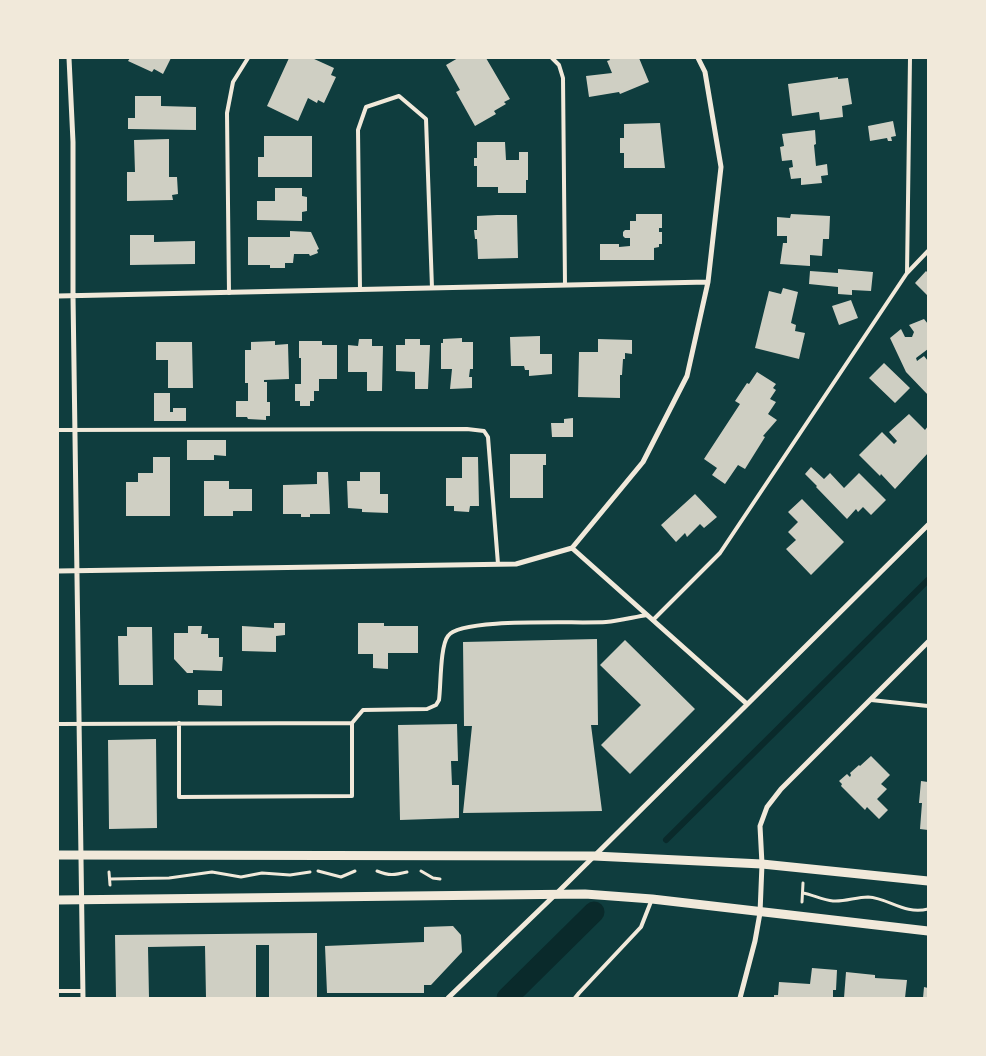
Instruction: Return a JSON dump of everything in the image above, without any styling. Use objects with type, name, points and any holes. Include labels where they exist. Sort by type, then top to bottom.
[{"type":"street","points":[[68,58],[73,142],[74,430],[83,998]]},
{"type":"street","points":[[58,571],[516,564],[572,548],[642,462],[687,376],[708,282],[721,167],[705,72],[698,58]]},
{"type":"street","points":[[58,296],[708,282]]},
{"type":"street","points":[[448,998],[557,893],[928,525]]},
{"type":"street","points":[[572,548],[747,704]]},
{"type":"street","points":[[740,998],[755,941],[760,912],[762,864],[760,826],[767,808],[781,789],[928,642]]},
{"type":"street","points":[[58,855],[594,856],[762,864],[928,880]]},
{"type":"street","points":[[58,900],[557,893],[616,895],[928,931]]},
{"type":"lane","points":[[229,292],[227,113],[233,82],[248,58]]},
{"type":"lane","points":[[552,58],[559,65],[563,78],[565,285]]},
{"type":"lane","points":[[908,273],[910,58]]},
{"type":"lane","points":[[360,290],[358,130],[366,106],[399,96],[426,120],[432,288]]},
{"type":"lane","points":[[653,620],[720,553],[908,273],[928,251]]},
{"type":"lane","points":[[58,430],[466,429],[484,432],[488,437],[498,564]]},
{"type":"lane","points":[[179,723],[180,797],[352,796],[352,723],[363,710],[427,709],[436,705],[439,700],[444,645],[448,635],[458,628],[481,624],[606,622],[648,615]]},
{"type":"lane","points":[[870,700],[928,706]]},
{"type":"lane","points":[[58,724],[352,723]]},
{"type":"lane","points":[[575,998],[641,927],[652,899]]},
{"type":"lane","points":[[58,991],[83,991]]},
{"type":"path","points":[[110,879],[169,878],[212,872],[236,877],[262,873],[290,875],[315,871],[341,877],[362,868]]},
{"type":"path","points":[[374,869],[387,875],[412,870]]},
{"type":"path","points":[[419,871],[433,878],[446,880]]},
{"type":"path","points":[[109,872],[110,885]]},
{"type":"path","points":[[802,907],[804,876]]},
{"type":"path","points":[[803,893],[832,901],[867,897],[877,898],[912,910],[928,909]]},
{"type":"building","points":[[130,58],[171,58],[163,74],[154,69],[152,72],[128,61]]},
{"type":"building","points":[[289,58],[312,58],[334,68],[331,75],[336,77],[324,103],[318,100],[317,103],[308,98],[298,121],[267,106]]},
{"type":"building","points":[[458,58],[486,58],[510,99],[504,102],[506,104],[494,111],[496,114],[475,126],[456,92],[460,90],[446,65]]},
{"type":"building","points":[[609,58],[639,58],[649,82],[620,94],[619,92],[589,97],[586,76],[612,73],[607,61],[610,60]]},
{"type":"building","points":[[838,77],[838,79],[848,78],[852,104],[842,106],[843,117],[820,120],[819,112],[792,116],[788,84]]},
{"type":"building","points":[[135,96],[161,96],[161,106],[196,107],[196,130],[128,129],[128,118],[135,118]]},
{"type":"building","points":[[893,121],[896,136],[891,137],[892,141],[888,141],[887,138],[870,141],[868,126]]},
{"type":"building","points":[[660,123],[665,168],[624,168],[624,153],[620,153],[620,138],[624,138],[624,124]]},
{"type":"building","points":[[815,130],[816,166],[827,164],[828,175],[821,176],[822,183],[801,185],[801,178],[791,179],[789,168],[793,167],[792,160],[782,161],[780,147],[784,146],[782,134]]},
{"type":"building","points":[[264,136],[312,136],[312,177],[258,177],[258,157],[264,157]]},
{"type":"building","points":[[169,139],[169,177],[177,177],[178,194],[172,195],[173,200],[127,201],[127,172],[135,172],[134,140]]},
{"type":"building","points":[[477,142],[505,142],[506,160],[519,160],[519,152],[528,152],[526,193],[498,193],[498,187],[477,187],[477,166],[474,166],[474,158],[477,158]]},
{"type":"building","points":[[275,188],[302,188],[302,196],[307,197],[307,211],[302,212],[302,221],[257,220],[257,201],[275,201]]},
{"type":"building","points":[[636,214],[662,214],[662,228],[659,228],[659,232],[662,232],[662,244],[654,248],[654,260],[600,260],[600,244],[619,244],[619,247],[630,246],[630,238],[625,238],[623,232],[630,230],[630,221],[636,221]]},
{"type":"building","points":[[791,214],[830,216],[829,239],[823,239],[822,256],[810,255],[810,266],[780,264],[783,243],[787,243],[787,236],[777,236],[777,217],[790,218]]},
{"type":"building","points":[[517,215],[518,258],[478,259],[477,239],[475,239],[474,230],[477,230],[477,216]]},
{"type":"building","points":[[290,231],[311,232],[319,249],[317,250],[318,253],[310,256],[309,254],[294,254],[293,263],[285,263],[285,268],[270,268],[270,265],[248,265],[248,237],[290,237]]},
{"type":"building","points":[[130,235],[154,235],[154,242],[195,241],[195,264],[130,265]]},
{"type":"building","points":[[838,269],[873,272],[871,291],[852,290],[852,295],[838,294],[838,287],[809,284],[810,271],[838,273]]},
{"type":"building","points":[[926,271],[928,273],[928,296],[915,283]]},
{"type":"building","points":[[783,288],[798,292],[791,323],[796,325],[795,331],[805,333],[799,359],[755,348],[769,291],[781,294]]},
{"type":"building","points":[[851,300],[858,318],[839,325],[832,306]]},
{"type":"building","points":[[924,319],[928,324],[928,349],[916,358],[917,361],[924,356],[928,361],[928,395],[906,372],[890,338],[901,329],[905,337],[912,337],[914,332],[909,325]]},
{"type":"building","points":[[540,336],[540,354],[552,354],[552,374],[529,376],[529,370],[525,370],[524,366],[511,366],[510,337]]},
{"type":"building","points":[[462,338],[462,342],[473,342],[473,369],[470,369],[469,377],[472,377],[472,388],[450,389],[452,369],[441,369],[441,343],[443,343],[443,339]]},
{"type":"building","points":[[359,339],[372,339],[372,346],[383,346],[382,391],[367,391],[367,372],[348,372],[348,345],[358,346]]},
{"type":"building","points":[[405,339],[420,339],[420,345],[430,345],[428,389],[415,389],[415,372],[396,371],[396,345],[405,345]]},
{"type":"building","points":[[598,339],[632,340],[632,354],[625,353],[625,359],[623,359],[622,375],[620,375],[620,398],[578,397],[579,352],[598,352]]},
{"type":"building","points":[[275,341],[275,345],[288,344],[289,379],[264,380],[264,382],[267,382],[267,402],[270,402],[270,416],[266,416],[266,420],[236,417],[236,401],[248,401],[248,383],[245,383],[245,350],[251,350],[251,342]]},
{"type":"building","points":[[299,341],[322,341],[322,345],[337,345],[337,379],[319,379],[319,391],[314,391],[314,401],[310,401],[310,406],[300,406],[300,401],[295,401],[295,384],[301,384]]},
{"type":"building","points":[[156,342],[192,342],[193,388],[168,388],[168,360],[156,360]]},
{"type":"building","points":[[884,363],[910,388],[895,403],[869,378]]},
{"type":"building","points":[[757,372],[776,384],[773,388],[776,390],[770,399],[776,402],[768,414],[777,420],[763,436],[765,437],[745,469],[738,465],[725,484],[712,475],[717,468],[704,459],[740,404],[735,401]]},
{"type":"building","points":[[154,393],[170,393],[170,412],[173,412],[173,408],[186,408],[186,421],[154,421]]},
{"type":"building","points":[[909,414],[925,430],[928,426],[928,453],[895,489],[859,455],[882,432],[894,444],[897,441],[889,432]]},
{"type":"building","points":[[573,418],[573,437],[552,437],[551,423],[564,423],[564,419]]},
{"type":"building","points":[[187,440],[226,440],[226,456],[214,455],[214,460],[187,460]]},
{"type":"building","points":[[510,454],[546,454],[546,465],[543,465],[543,498],[510,498]]},
{"type":"building","points":[[153,457],[170,457],[170,516],[126,516],[126,482],[138,482],[138,473],[153,473]]},
{"type":"building","points":[[462,457],[478,457],[479,506],[470,506],[469,512],[454,511],[454,506],[446,506],[446,478],[462,478]]},
{"type":"building","points":[[811,467],[824,479],[830,473],[844,488],[859,473],[886,500],[871,515],[863,507],[858,512],[856,509],[847,519],[805,474]]},
{"type":"building","points":[[317,472],[328,472],[330,514],[310,514],[310,517],[301,517],[301,514],[283,514],[283,485],[317,484]]},
{"type":"building","points":[[360,472],[380,472],[380,494],[388,494],[388,513],[362,512],[362,509],[348,508],[347,481],[360,481]]},
{"type":"building","points":[[204,481],[229,481],[229,489],[252,489],[252,511],[233,511],[233,516],[204,516]]},
{"type":"building","points":[[695,494],[717,517],[704,528],[700,524],[687,537],[685,533],[676,542],[661,525]]},
{"type":"building","points":[[802,499],[844,542],[811,575],[786,549],[796,540],[788,532],[798,522],[788,512]]},
{"type":"building","points":[[274,623],[285,623],[285,635],[276,636],[276,652],[242,651],[242,626],[274,628]]},
{"type":"building","points":[[358,623],[384,623],[384,626],[418,626],[418,653],[388,653],[388,669],[373,668],[373,654],[358,654]]},
{"type":"building","points":[[188,626],[202,626],[201,634],[208,634],[208,638],[219,638],[219,657],[223,657],[222,671],[193,670],[193,673],[187,673],[174,659],[174,633],[188,633]]},
{"type":"building","points":[[127,627],[152,627],[153,685],[119,685],[118,636],[127,636]]},
{"type":"building","points":[[597,639],[598,725],[591,725],[602,811],[463,813],[472,726],[464,726],[463,642]]},
{"type":"building","points":[[625,640],[695,709],[630,774],[601,745],[641,705],[600,665]]},
{"type":"building","points":[[198,690],[222,690],[222,706],[198,705]]},
{"type":"building","points":[[457,724],[458,761],[451,761],[452,785],[459,785],[459,818],[400,820],[398,725]]},
{"type":"building","points":[[156,739],[157,828],[109,829],[108,740]]},
{"type":"building","points":[[871,756],[890,775],[881,784],[887,789],[877,799],[888,810],[879,819],[867,807],[865,810],[841,786],[842,784],[839,781],[847,774],[850,777],[850,773]]},
{"type":"building","points":[[921,781],[928,782],[928,830],[920,829],[922,803],[919,803]]},
{"type":"building","points":[[453,926],[461,935],[462,952],[431,985],[424,985],[424,993],[327,993],[325,946],[424,942],[424,927]]},
{"type":"building","points":[[317,933],[317,998],[269,998],[269,945],[256,945],[256,998],[206,998],[205,946],[148,947],[149,998],[116,998],[115,935]]},
{"type":"building","points":[[812,968],[837,970],[836,990],[833,990],[833,998],[774,998],[774,995],[778,995],[779,982],[810,984]]},
{"type":"building","points":[[846,972],[875,975],[875,978],[907,980],[905,998],[844,998]]},
{"type":"building","points":[[924,987],[928,988],[928,998],[923,998]]},
{"type":"waterway","points":[[666,840],[928,580]]},
{"type":"waterway","points":[[507,998],[594,912]]}]
